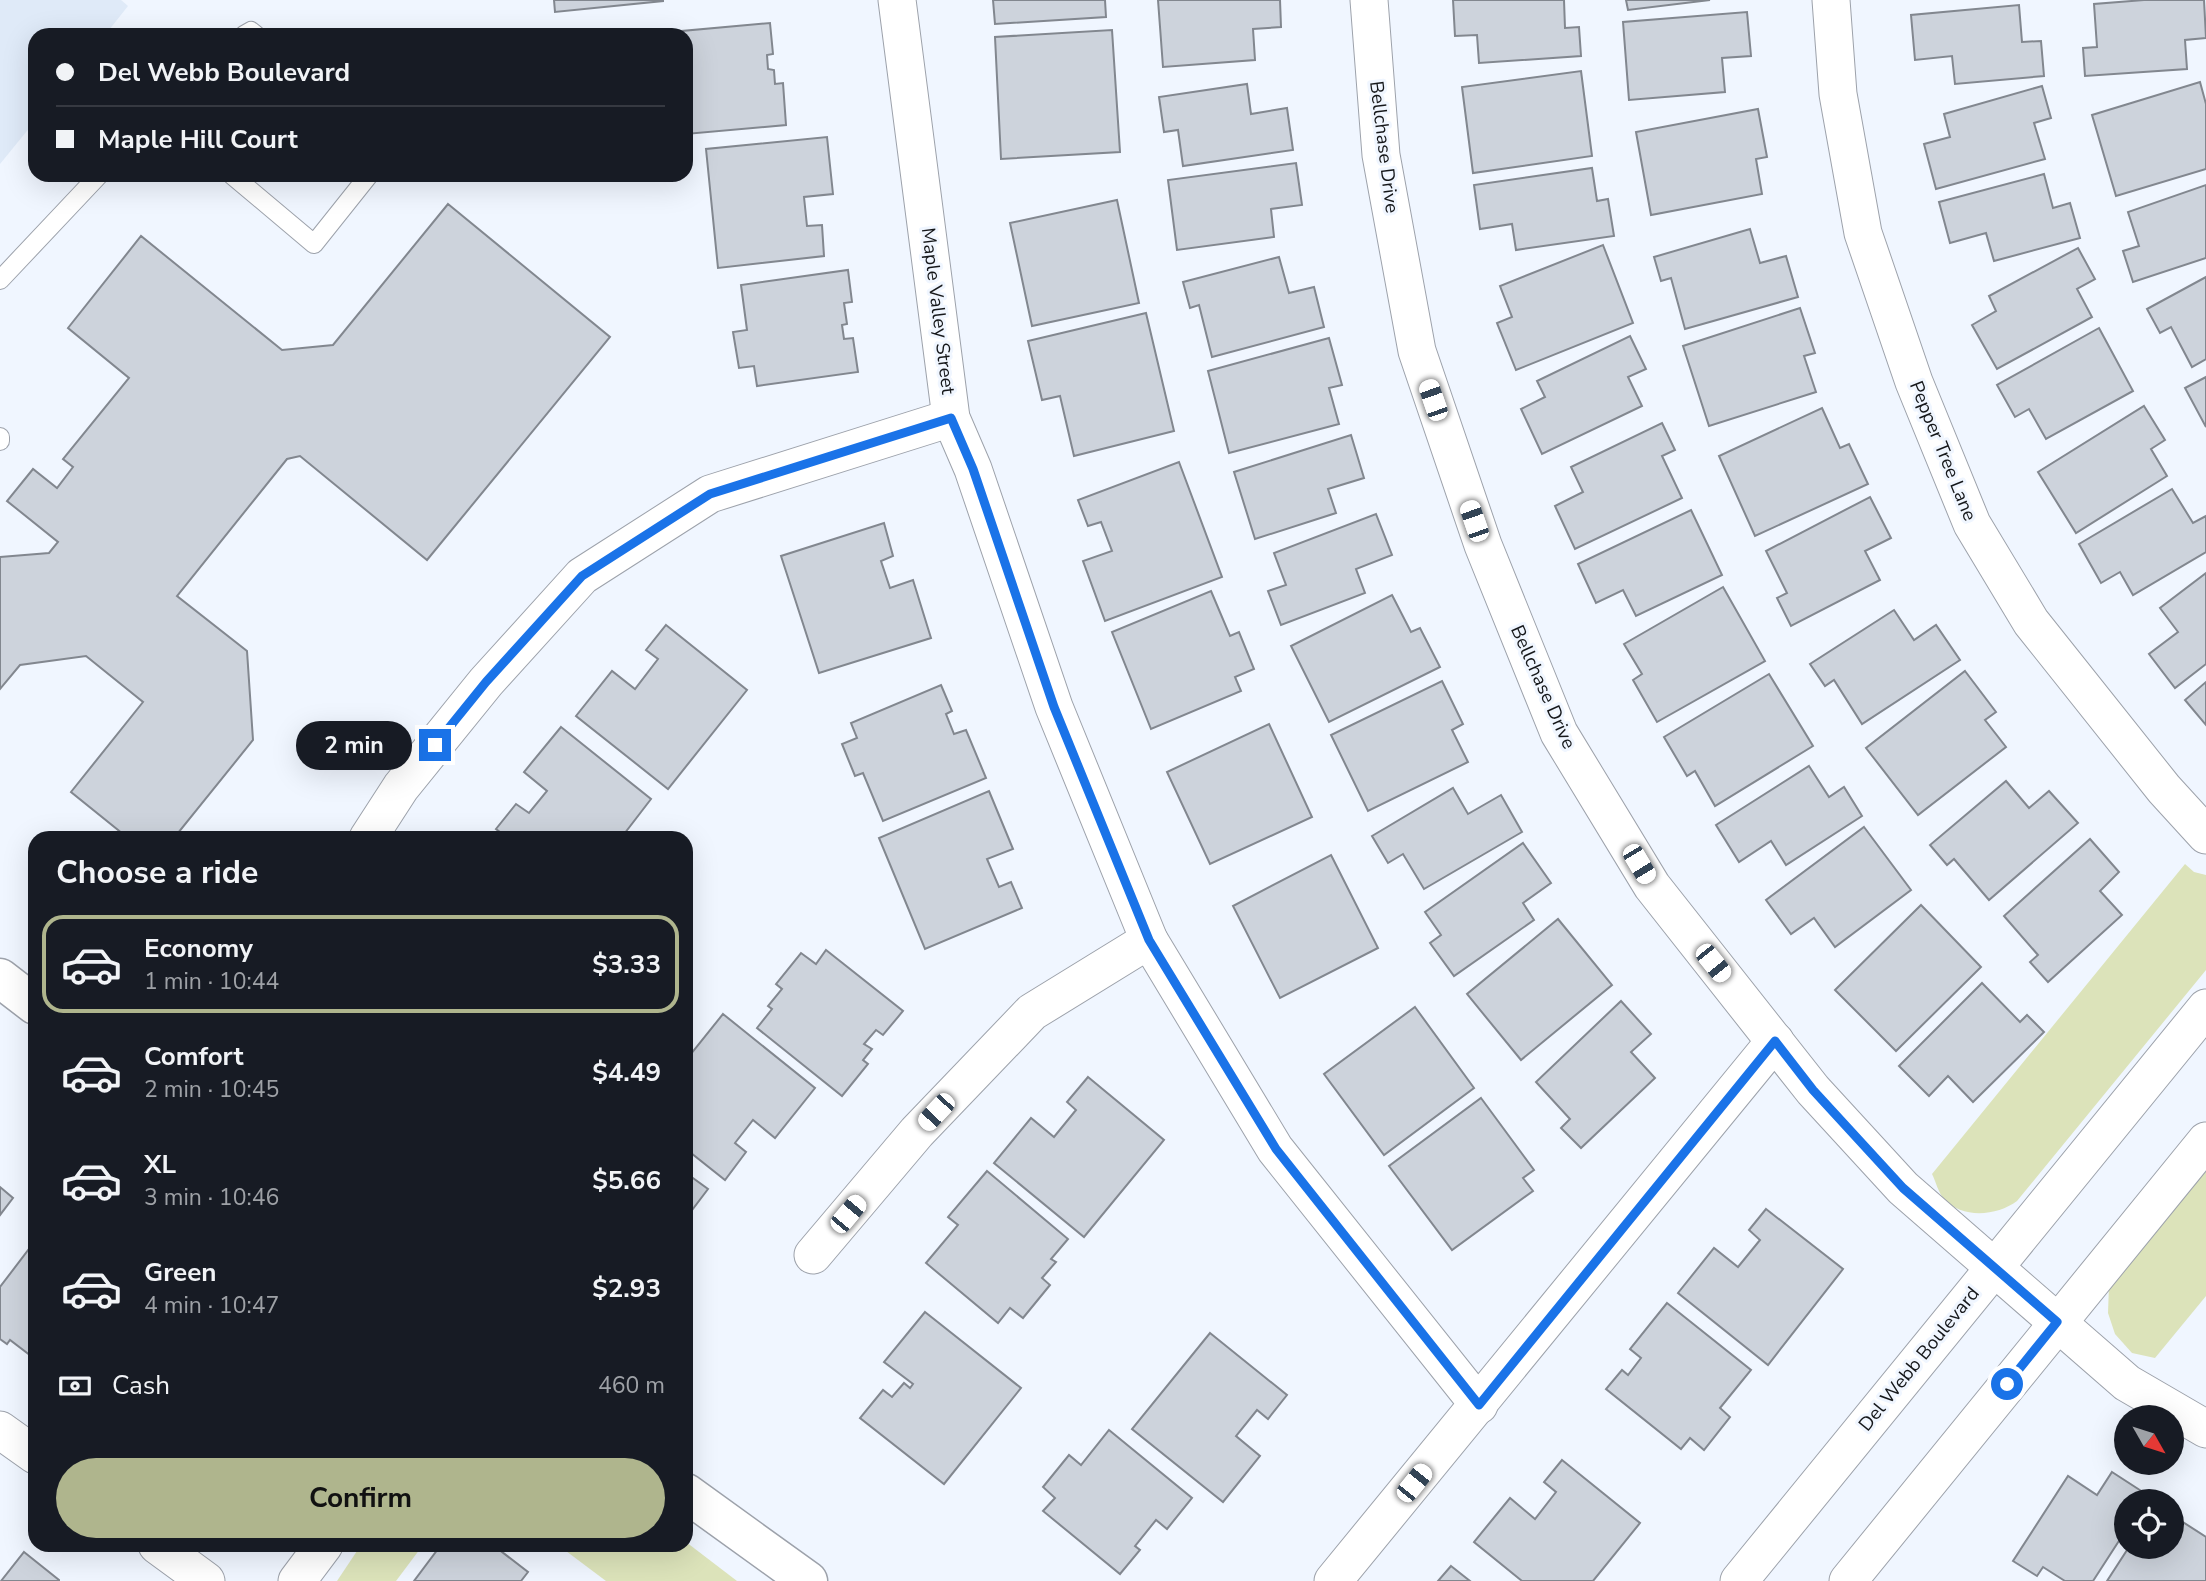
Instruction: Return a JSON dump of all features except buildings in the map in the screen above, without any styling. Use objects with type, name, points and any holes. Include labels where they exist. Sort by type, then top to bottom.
[{"type":"street","name":"Maple Valley Street","points":[[897,0],[951,418],[973,469],[1054,707],[1149,940],[1276,1149],[1479,1405]]},
{"type":"street","name":"Bellchase Drive","points":[[1369,0],[1381,155],[1417,351],[1483,545],[1559,733],[1652,886],[1813,1090],[1903,1188],[2127,1383],[2206,1429]]},
{"type":"street","name":"Pepper Tree Lane","points":[[1831,0],[1838,94],[1863,233],[1914,382],[1972,523],[2031,622],[2164,789],[2206,835]]},
{"type":"street","points":[[373,831],[401,787],[486,682],[582,576],[710,494],[951,418]]},
{"type":"street","points":[[813,1255],[918,1132],[1032,1012],[1149,940]]},
{"type":"street","points":[[0,978],[28,1000]]},
{"type":"street","name":"Del Webb Boulevard","points":[[1739,1581],[2206,1008]]},
{"type":"street","points":[[1333,1581],[1775,1041]]},
{"type":"street","points":[[1848,1581],[2206,1140]]},
{"type":"street","points":[[0,1430],[28,1450]]},
{"type":"street","points":[[693,1498],[808,1581]]},
{"type":"street","points":[[167,1552],[206,1581]]},
{"type":"street","points":[[297,1581],[319,1552]]},
{"type":"lane","points":[[0,280],[92,182]]},
{"type":"lane","points":[[240,182],[314,244],[363,182]]},
{"type":"shaded area","points":[[0,0],[121,0],[128,6],[111,28],[28,28],[28,130],[0,164]]},
{"type":"green space","points":[[2185,864],[2194,872],[2206,875],[2206,970],[2017,1201],[2000,1210],[1980,1213],[1960,1210],[1951,1205],[1942,1196],[1932,1174]]},
{"type":"green space","points":[[2206,1165],[2206,1296],[2155,1358],[2132,1353],[2115,1334],[2108,1313],[2109,1285]]},
{"type":"green space","points":[[693,1547],[737,1581],[606,1581],[567,1552],[693,1552]]},
{"type":"green space","points":[[356,1552],[418,1552],[396,1581],[337,1581]]},
{"type":"route","points":[[435,745],[486,682],[582,576],[710,494],[951,418],[973,469],[1054,707],[1149,940],[1276,1149],[1479,1405],[1775,1041],[1813,1090],[1903,1188],[2057,1322],[2007,1384]]}]
